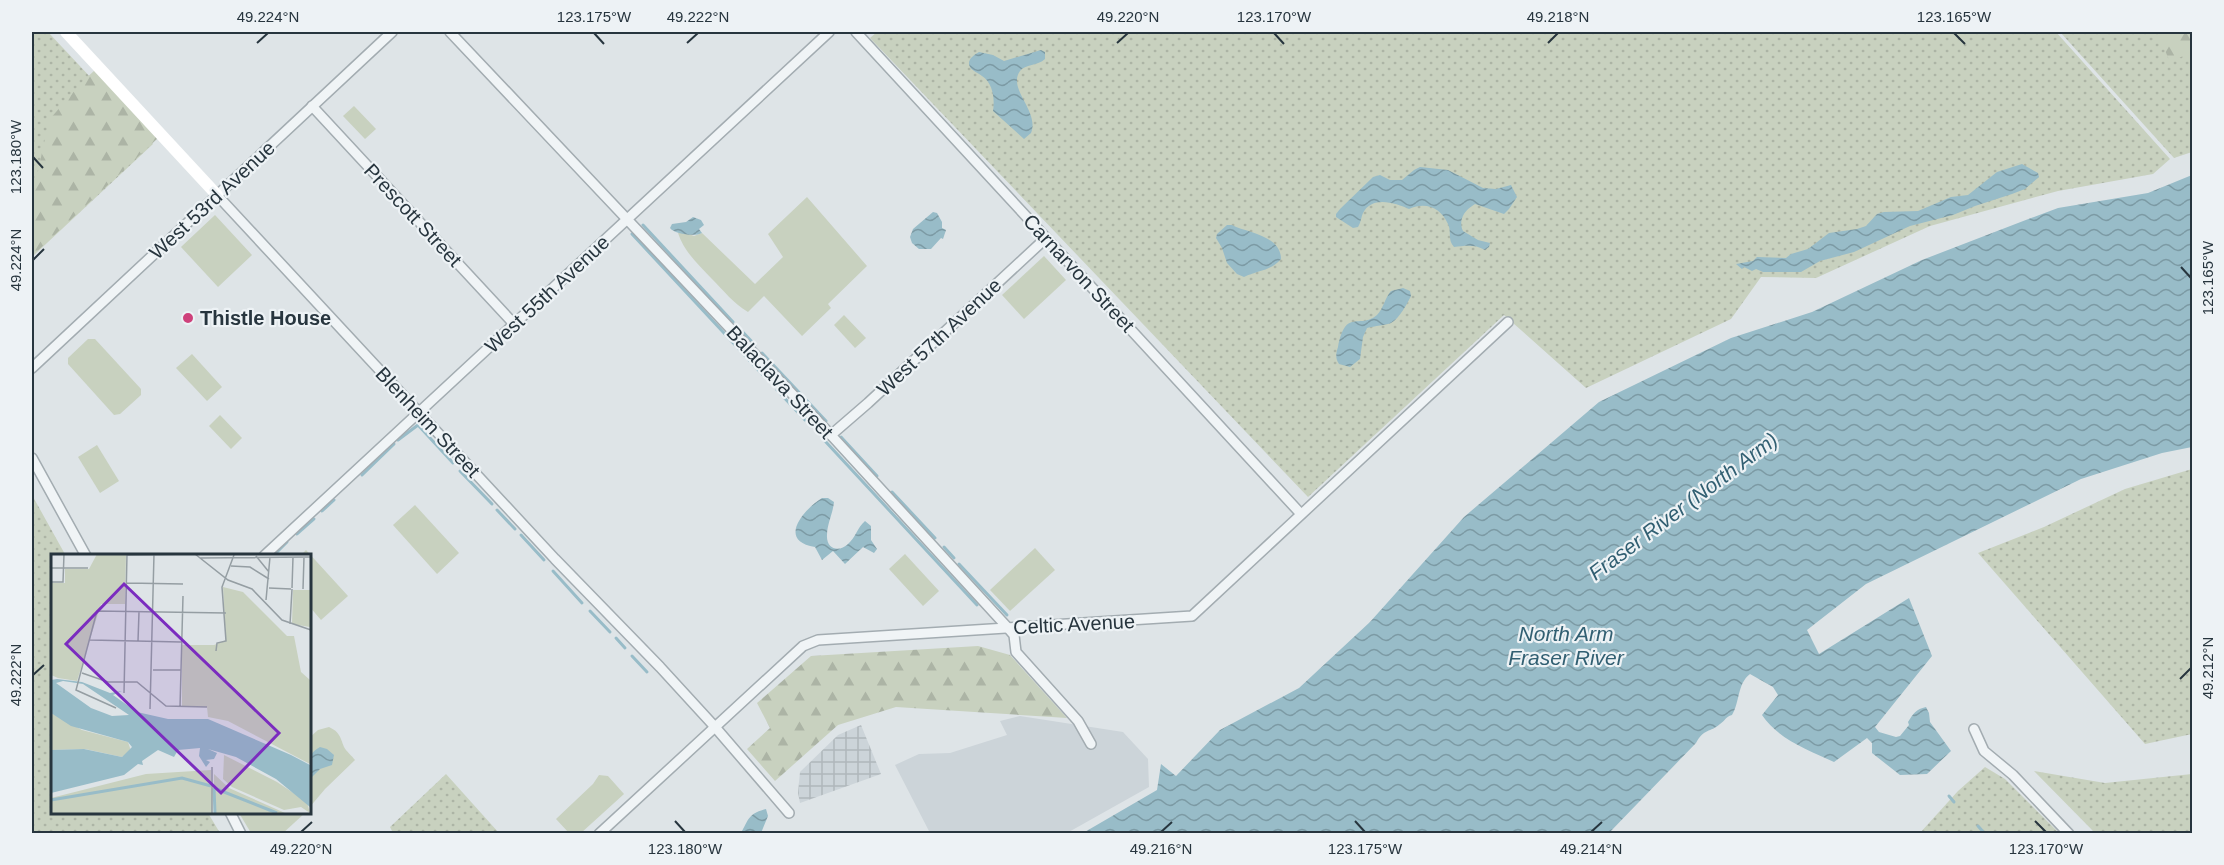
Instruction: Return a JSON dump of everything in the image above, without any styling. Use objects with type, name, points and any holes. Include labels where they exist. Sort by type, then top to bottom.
[{"type":"street","name":"Blenheim Street","points":[[66,32],[555,559],[715,727],[789,813]]},
{"type":"street","name":"West 53rd Avenue","points":[[32,368],[392,32]]},
{"type":"street","name":"Balaclava Street","points":[[450,32],[552,137],[1008,628],[1014,635],[1016,652],[1078,721],[1091,744]]},
{"type":"street","name":"West 55th Avenue","points":[[266,554],[829,32]]},
{"type":"street","name":"Carnarvon Street","points":[[856,32],[1301,514]]},
{"type":"street","name":"Prescott Street","points":[[312,106],[514,324]]},
{"type":"street","name":"West 57th Avenue","points":[[831,435],[1046,238]]},
{"type":"street","name":"Celtic Avenue","points":[[599,834],[803,646],[818,640],[1192,616],[1508,322]]},
{"type":"street","points":[[32,458],[85,554]]},
{"type":"street","points":[[1974,729],[1983,751],[2013,775],[2069,834]]},
{"type":"street","points":[[231,814],[242,834]]},
{"type":"shaded area","points":[[1020,716],[1123,732],[1148,759],[1149,787],[1067,833],[930,833],[895,765],[919,754],[950,753],[1007,735],[1000,721]]},
{"type":"shaded area","points":[[861,725],[881,774],[800,803],[798,793],[800,772],[838,735]]},
{"type":"green space","points":[[32,32],[48,32],[153,144],[32,257]]},
{"type":"green space","points":[[877,32],[2056,32],[2170,159],[2153,174],[2058,191],[1930,226],[1816,278],[1761,277],[1731,319],[1586,388],[1504,315],[1308,497],[870,38]]},
{"type":"green space","points":[[2060,32],[2192,32],[2192,152],[2174,158]]},
{"type":"green space","points":[[2157,32],[2192,32],[2192,52],[2170,62]]},
{"type":"green space","points":[[95,70],[158,138],[32,256],[32,199],[49,120]]},
{"type":"green space","points":[[354,106],[376,129],[365,139],[343,116]]},
{"type":"green space","points":[[807,197],[867,266],[828,304],[831,308],[802,336],[764,296],[748,312],[738,305],[692,258],[678,233],[694,236],[702,233],[755,284],[783,257],[768,234]]},
{"type":"green space","points":[[215,215],[252,255],[218,287],[181,247]]},
{"type":"green space","points":[[1044,256],[1066,280],[1024,319],[1002,295]]},
{"type":"green space","points":[[844,315],[866,338],[855,348],[834,325]]},
{"type":"green space","points":[[88,339],[95,339],[141,389],[141,395],[120,414],[114,415],[68,364],[68,358]]},
{"type":"green space","points":[[192,354],[222,387],[207,401],[176,368]]},
{"type":"green space","points":[[220,415],[242,438],[231,449],[209,426]]},
{"type":"green space","points":[[97,445],[119,481],[100,493],[78,457]]},
{"type":"green space","points":[[2192,469],[2192,734],[2145,744],[1978,553],[2044,527],[2125,489]]},
{"type":"green space","points":[[32,495],[65,554],[51,554],[51,814],[209,814],[220,833],[32,833]]},
{"type":"green space","points":[[415,505],[459,553],[437,574],[393,525]]},
{"type":"green space","points":[[1035,548],[1055,570],[1010,611],[990,590]]},
{"type":"green space","points":[[310,554],[348,596],[321,620],[310,607]]},
{"type":"green space","points":[[905,554],[939,591],[923,606],[889,569]]},
{"type":"green space","points":[[978,646],[1010,655],[1067,718],[896,707],[838,725],[775,781],[747,749],[770,728],[757,703],[811,656]]},
{"type":"green space","points":[[329,727],[338,733],[345,749],[355,760],[310,807],[310,737],[318,730]]},
{"type":"green space","points":[[1985,767],[2005,779],[2059,833],[1919,834],[1958,791]]},
{"type":"green space","points":[[2034,771],[2105,783],[2192,774],[2192,833],[2095,833]]},
{"type":"green space","points":[[446,774],[499,833],[393,833],[390,827]]},
{"type":"green space","points":[[599,775],[608,776],[624,794],[581,833],[569,833],[556,819],[593,784]]},
{"type":"green space","points":[[240,814],[304,814],[282,834],[251,833]]},
{"type":"water","points":[[1041,50],[1045,52],[1045,59],[1022,69],[1017,78],[1020,93],[1033,125],[1031,133],[1024,139],[993,111],[994,101],[991,87],[986,79],[971,68],[969,62],[979,52],[993,55],[1004,61]]},
{"type":"water","points":[[2022,164],[2038,173],[2039,177],[2025,189],[1953,215],[1910,226],[1854,252],[1820,261],[1801,272],[1763,272],[1756,269],[1752,271],[1744,267],[1742,269],[1736,264],[1753,261],[1757,257],[1786,258],[1791,254],[1808,249],[1829,233],[1866,226],[1877,214],[1918,211],[1951,197],[1968,195],[1997,172]]},
{"type":"water","points":[[1420,167],[1448,170],[1483,188],[1496,189],[1511,185],[1517,197],[1504,214],[1475,204],[1465,212],[1462,219],[1463,231],[1478,240],[1490,243],[1489,247],[1485,250],[1473,246],[1454,247],[1445,218],[1437,210],[1427,206],[1409,209],[1391,203],[1378,202],[1367,207],[1358,227],[1353,228],[1336,217],[1340,209],[1373,177],[1380,175],[1390,180],[1402,180]]},
{"type":"water","name":"North Arm Fraser River","points":[[2192,175],[2192,447],[2162,453],[2081,479],[1866,584],[1807,630],[1819,654],[1909,598],[1932,656],[1875,727],[1879,732],[1900,736],[1909,725],[1908,722],[1913,714],[1926,707],[1930,722],[1951,751],[1927,774],[1900,775],[1872,753],[1872,743],[1867,738],[1834,762],[1794,743],[1776,731],[1762,715],[1778,695],[1773,687],[1750,674],[1743,683],[1732,715],[1704,733],[1609,833],[1083,833],[1157,790],[1161,764],[1176,776],[1220,730],[1299,688],[1370,622],[1464,517],[1599,402],[1731,338],[1812,312],[1922,260],[2031,218],[2058,208],[2148,193]]},
{"type":"water","points":[[933,212],[937,213],[942,222],[942,228],[946,230],[943,239],[941,238],[931,249],[919,249],[912,243],[910,237],[913,229]]},
{"type":"water","points":[[693,217],[701,220],[704,225],[699,229],[702,233],[685,234],[670,228],[672,224],[686,222]]},
{"type":"water","points":[[1227,225],[1269,240],[1280,251],[1281,259],[1269,268],[1244,277],[1237,274],[1227,263],[1216,238],[1217,234]]},
{"type":"water","points":[[1403,288],[1410,291],[1411,296],[1397,318],[1389,324],[1367,328],[1363,337],[1360,359],[1350,367],[1339,364],[1336,353],[1345,327],[1349,323],[1364,321],[1377,315],[1391,291]]},
{"type":"water","points":[[822,498],[828,498],[834,502],[827,531],[829,544],[837,549],[844,547],[865,521],[871,526],[871,540],[877,549],[874,553],[863,547],[845,564],[833,551],[822,560],[815,547],[804,544],[797,538],[797,525],[801,517]]},
{"type":"water","points":[[320,747],[334,755],[332,765],[320,769],[310,779],[310,757]]},
{"type":"water","points":[[766,809],[768,816],[761,833],[741,833],[752,815]]},
{"type":"waterway","points":[[643,225],[733,322]]},
{"type":"waterway","points":[[632,234],[763,375]]},
{"type":"waterway","points":[[739,328],[755,345]]},
{"type":"waterway","points":[[762,353],[826,421]]},
{"type":"waterway","points":[[777,390],[805,420]]},
{"type":"waterway","points":[[398,440],[418,425],[453,463]]},
{"type":"waterway","points":[[841,437],[877,476]]},
{"type":"waterway","points":[[825,441],[977,605]]},
{"type":"waterway","points":[[362,475],[394,444]]},
{"type":"waterway","points":[[460,471],[492,504]]},
{"type":"waterway","points":[[892,492],[935,538]]},
{"type":"waterway","points":[[322,511],[334,500]]},
{"type":"waterway","points":[[497,510],[515,529]]},
{"type":"waterway","points":[[297,534],[314,519]]},
{"type":"waterway","points":[[521,535],[544,560]]},
{"type":"waterway","points":[[275,554],[287,542]]},
{"type":"waterway","points":[[944,547],[954,558]]},
{"type":"waterway","points":[[959,564],[1007,615]]},
{"type":"waterway","points":[[553,571],[582,603]]},
{"type":"waterway","points":[[590,611],[610,632]]},
{"type":"waterway","points":[[616,638],[625,648]]},
{"type":"waterway","points":[[632,656],[647,672]]},
{"type":"waterway","points":[[1949,796],[1954,802]]},
{"type":"waterway","points":[[1978,826],[1985,834]]},
{"type":"place","name":"Thistle House","points":[[188,318]]},
{"type":"water label","name":"Fraser River (North Arm)","points":[[1683,506]]}]
